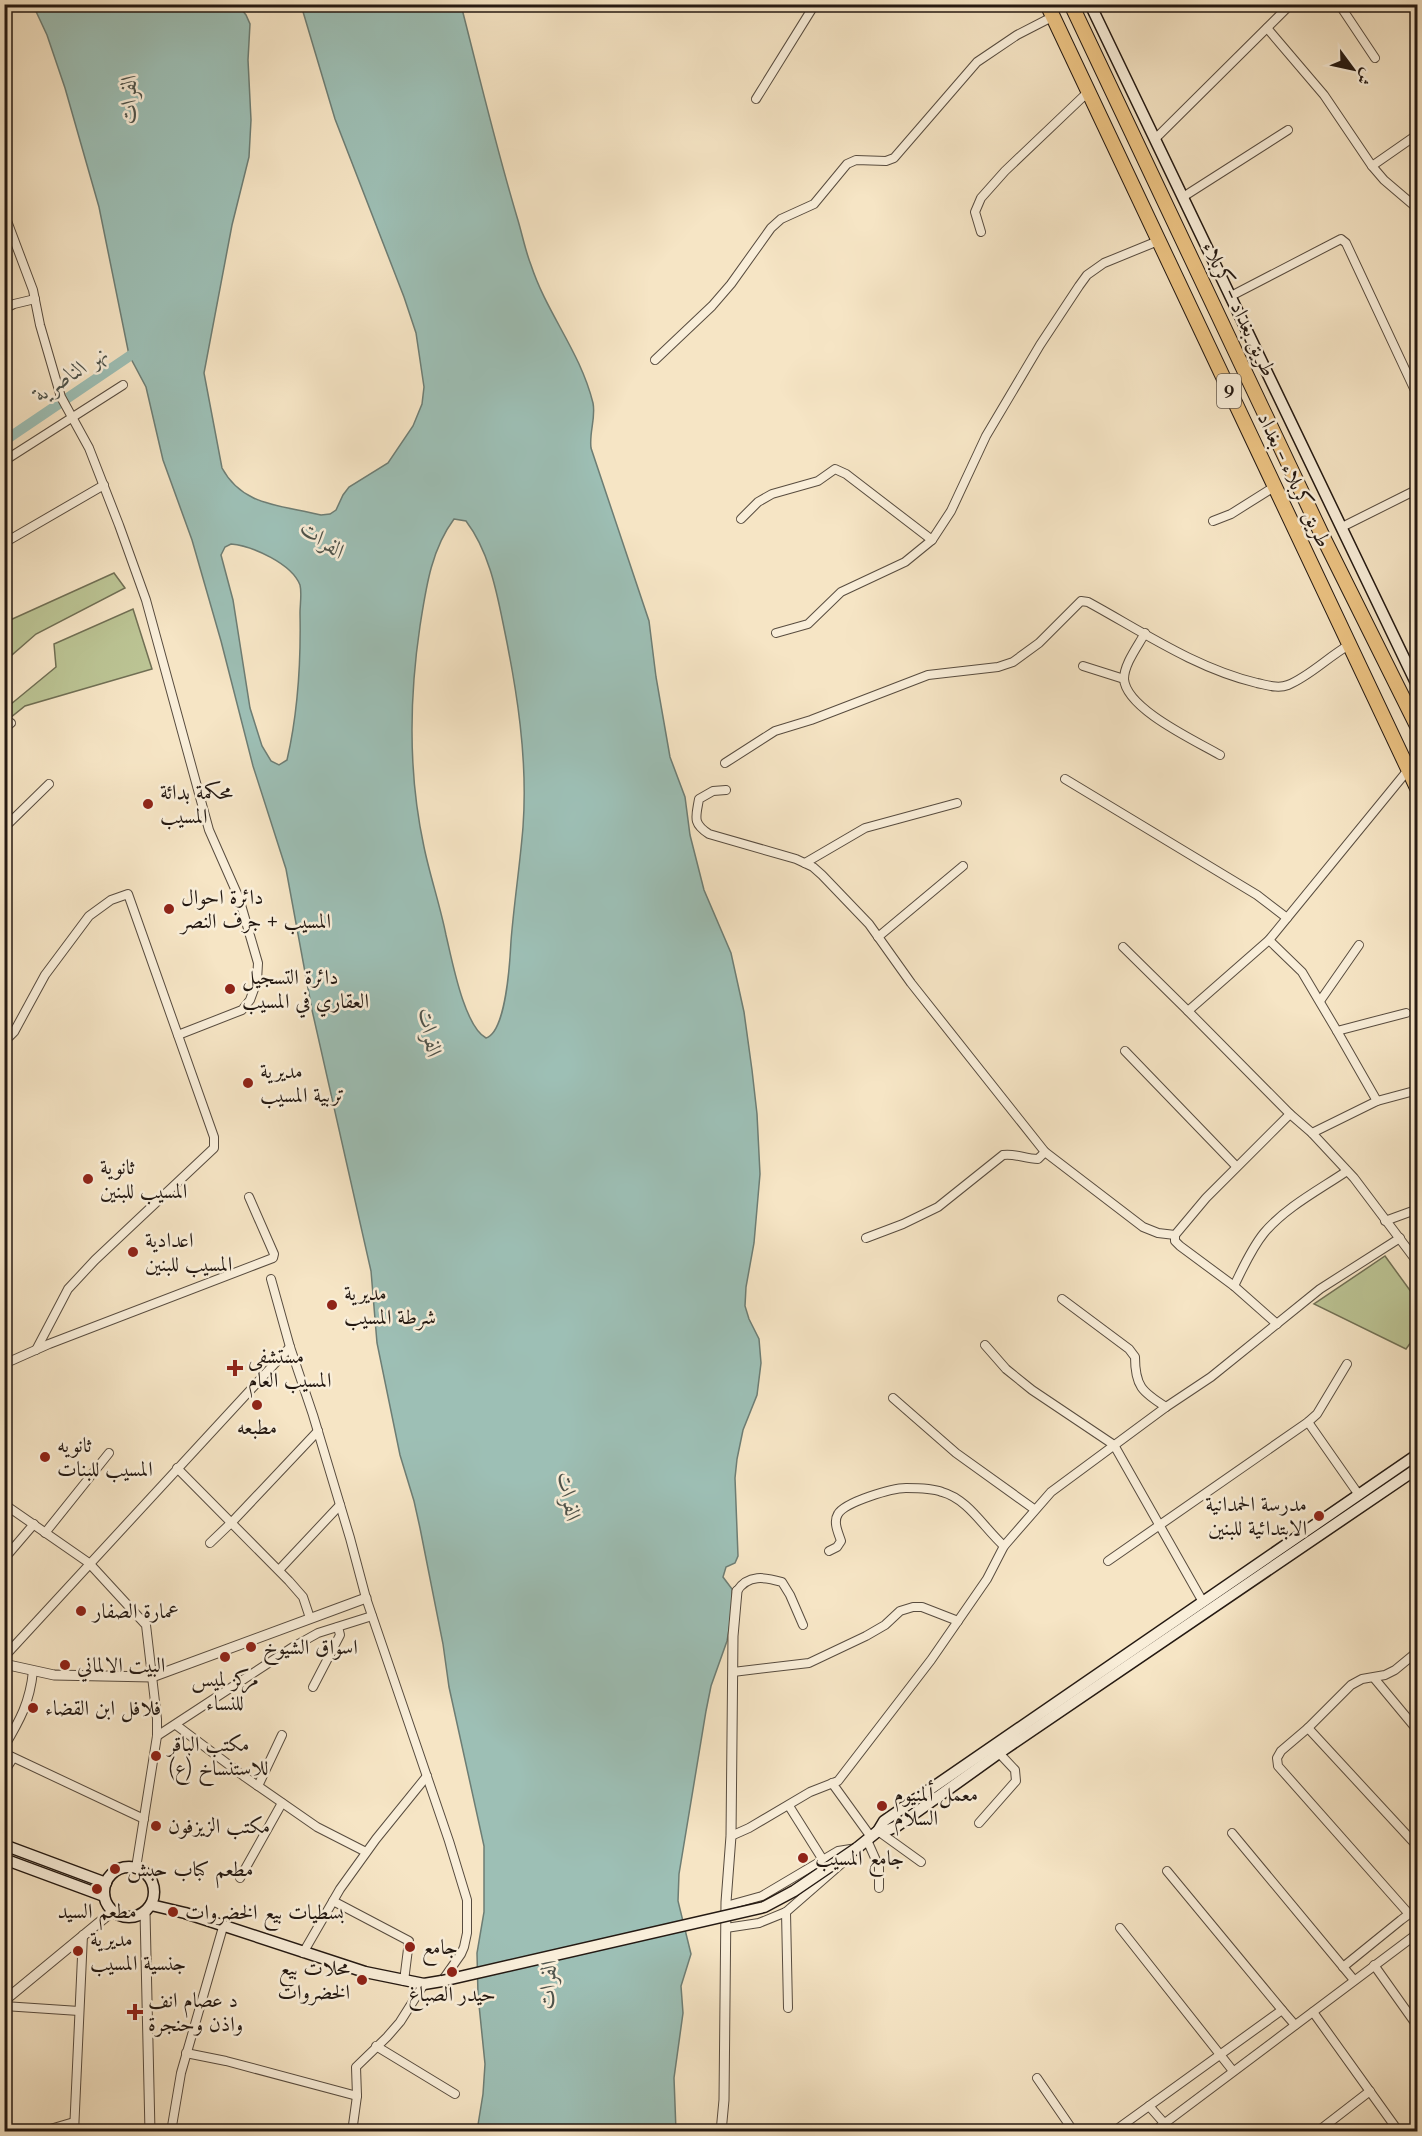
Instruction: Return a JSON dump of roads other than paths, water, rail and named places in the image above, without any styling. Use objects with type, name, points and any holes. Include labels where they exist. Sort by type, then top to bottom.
[{"type":"highway","name":"طريق بغداد - كربلاء","points":[[1071,4],[1358,608],[1418,728]]},
{"type":"highway","name":"طريق كربلاء - بغداد","points":[[1049,11],[1412,780]]},
{"type":"highway","points":[[1336,619],[1350,619],[1358,608]]},
{"type":"highway","points":[[1351,650],[1365,646],[1378,649]]},
{"type":"highway","name":"9","points":[[1412,780],[1418,799]]},
{"type":"main road","points":[[1090,4],[1418,687]]},
{"type":"main road","points":[[148,1909],[154,1897],[154,1887],[151,1879],[144,1872],[127,1867],[111,1875],[106,1883],[105,1896],[113,1911],[118,1915],[130,1917],[148,1909],[185,1913],[303,1953],[404,1981],[424,1984],[764,1907],[794,1891],[857,1848],[872,1836],[884,1821],[1418,1454]]},
{"type":"main road","points":[[872,1836],[893,1828],[999,1753],[1418,1468]]},
{"type":"main road","points":[[4,1845],[106,1883]]},
{"type":"main road","points":[[4,1859],[105,1896]]},
{"type":"street","points":[[756,99],[816,4]]},
{"type":"street","points":[[1155,139],[1291,4]]},
{"type":"street","points":[[1339,4],[1375,58]]},
{"type":"street","points":[[654,360],[712,306],[731,284],[771,228],[781,219],[814,204],[848,164],[856,160],[886,161],[894,158],[977,62],[1049,11]]},
{"type":"street","points":[[1267,28],[1324,95],[1372,166],[1384,180],[1418,209]]},
{"type":"street","points":[[981,232],[975,212],[981,198],[1005,171],[1088,92]]},
{"type":"street","points":[[1183,197],[1288,130]]},
{"type":"street","points":[[1372,166],[1418,134]]},
{"type":"street","points":[[4,213],[35,299],[40,325],[61,397],[72,413],[89,448],[146,600],[209,830],[239,898],[258,963],[257,981],[250,1000],[242,1010],[178,1035]]},
{"type":"street","points":[[1231,296],[1341,239],[1346,243],[1418,397]]},
{"type":"street","points":[[776,633],[808,624],[841,592],[905,562],[932,540],[951,511],[986,436],[1079,286],[1088,275],[1104,263],[1158,241]]},
{"type":"street","points":[[4,309],[35,299]]},
{"type":"street","points":[[4,461],[72,413],[123,385]]},
{"type":"street","points":[[741,519],[758,502],[771,494],[818,481],[835,469],[846,474],[932,540]]},
{"type":"street","points":[[4,543],[104,485]]},
{"type":"street","points":[[1213,521],[1231,514],[1274,487]]},
{"type":"street","points":[[1342,527],[1418,489]]},
{"type":"street","points":[[725,763],[775,731],[811,720],[928,675],[998,667],[1013,662],[1039,643],[1081,601],[1088,602],[1214,670],[1274,687],[1286,686],[1313,670],[1323,661],[1351,650]]},
{"type":"street","points":[[1145,633],[1128,665],[1124,679],[1128,690],[1136,701],[1151,714],[1220,755]]},
{"type":"street","points":[[1083,666],[1124,679]]},
{"type":"street","points":[[4,729],[11,723]]},
{"type":"street","points":[[1065,779],[1257,895],[1287,918]]},
{"type":"street","points":[[1188,1011],[1269,940],[1412,780]]},
{"type":"street","points":[[4,828],[49,784]]},
{"type":"street","points":[[726,790],[713,791],[699,799],[696,823],[701,828],[710,834],[813,867],[847,899],[878,937],[910,983],[1044,1152],[1143,1227],[1158,1233],[1175,1235]]},
{"type":"street","points":[[805,863],[865,828],[957,803]]},
{"type":"street","points":[[878,937],[963,866]]},
{"type":"street","points":[[4,1042],[14,1032],[45,975],[89,916],[111,900],[128,894],[214,1137],[214,1148],[95,1260],[68,1289],[36,1350]]},
{"type":"street","points":[[1269,940],[1302,972],[1377,1101]]},
{"type":"street","points":[[1320,1001],[1359,945]]},
{"type":"street","points":[[1123,947],[1290,1114],[1312,1133],[1347,1171],[1418,1263]]},
{"type":"street","points":[[1337,1031],[1406,1013]]},
{"type":"street","points":[[1125,1051],[1236,1166]]},
{"type":"street","points":[[1312,1133],[1377,1101],[1418,1090]]},
{"type":"street","points":[[1277,1324],[1234,1286],[1180,1246],[1175,1241],[1175,1235],[1236,1166],[1290,1114]]},
{"type":"street","points":[[866,1238],[938,1207],[1003,1155],[1011,1154],[1027,1159],[1038,1159],[1044,1152]]},
{"type":"street","points":[[1234,1286],[1247,1259],[1281,1216],[1347,1171]]},
{"type":"street","points":[[4,1364],[273,1258],[274,1254],[249,1197]]},
{"type":"street","points":[[1385,1221],[1418,1209]]},
{"type":"street","points":[[731,1836],[789,1806],[810,1792],[838,1781],[931,1660],[987,1579],[1004,1546],[1051,1492],[1166,1407],[1211,1377],[1320,1289],[1400,1238]]},
{"type":"street","points":[[271,1279],[366,1598],[467,1900],[467,1933],[464,1947],[442,1981]]},
{"type":"street","points":[[1062,1299],[1129,1349],[1135,1357],[1138,1384],[1149,1396],[1166,1407]]},
{"type":"street","points":[[984,1345],[1006,1369],[1032,1390],[1114,1445],[1203,1602]]},
{"type":"street","points":[[4,1657],[290,1347]]},
{"type":"street","points":[[1108,1561],[1308,1422],[1317,1414],[1347,1364]]},
{"type":"street","points":[[893,1398],[956,1453],[1034,1509]]},
{"type":"street","points":[[1308,1422],[1359,1495]]},
{"type":"street","points":[[210,1543],[318,1431]]},
{"type":"street","points":[[45,1533],[109,1453]]},
{"type":"street","points":[[177,1468],[303,1597],[310,1618]]},
{"type":"street","points":[[829,1551],[837,1547],[841,1541],[836,1525],[837,1516],[842,1510],[869,1497],[904,1488],[942,1492],[963,1502],[1004,1546]]},
{"type":"street","points":[[4,1504],[89,1563],[146,1625],[157,1736],[136,1868]]},
{"type":"street","points":[[279,1570],[340,1505]]},
{"type":"street","points":[[4,1559],[34,1524]]},
{"type":"street","points":[[721,2132],[724,2100],[726,1906],[731,1836],[733,1672],[737,1591],[741,1585],[765,1576],[782,1582],[803,1625]]},
{"type":"street","points":[[4,1664],[54,1675],[152,1677],[366,1598]]},
{"type":"street","points":[[733,1672],[809,1663],[866,1636],[900,1611],[913,1607],[922,1607],[958,1621]]},
{"type":"street","points":[[157,1736],[243,1678],[318,1633],[372,1616]]},
{"type":"street","points":[[313,1687],[340,1635],[338,1627]]},
{"type":"street","points":[[1408,1914],[1278,1766],[1277,1758],[1281,1751],[1308,1728],[1351,1684],[1395,1670],[1418,1651]]},
{"type":"street","points":[[4,1747],[22,1717],[29,1700],[33,1671]]},
{"type":"street","points":[[1374,1678],[1418,1731]]},
{"type":"street","points":[[176,1725],[317,1827],[366,1852]]},
{"type":"street","points":[[1308,1728],[1418,1847]]},
{"type":"street","points":[[258,1786],[282,1735]]},
{"type":"street","points":[[4,1753],[144,1819]]},
{"type":"street","points":[[979,1823],[1016,1781],[1015,1770],[999,1753]]},
{"type":"street","points":[[4,1772],[13,1758]]},
{"type":"street","points":[[303,1953],[333,1900],[366,1852],[427,1776]]},
{"type":"street","points":[[832,1783],[872,1836],[879,1867],[879,1888]]},
{"type":"street","points":[[240,1878],[282,1803]]},
{"type":"street","points":[[789,1806],[823,1860]]},
{"type":"street","points":[[1232,1833],[1354,1980]]},
{"type":"street","points":[[872,1836],[921,1862]]},
{"type":"street","points":[[726,1906],[762,1896],[843,1849],[857,1848]]},
{"type":"street","points":[[726,1928],[759,1923],[786,1912],[857,1848]]},
{"type":"street","points":[[1167,1871],[1295,2025]]},
{"type":"street","points":[[333,1900],[409,1941],[404,1981]]},
{"type":"street","points":[[148,1909],[150,2132]]},
{"type":"street","points":[[4,2003],[113,1911]]},
{"type":"street","points":[[786,1912],[788,2008]]},
{"type":"street","points":[[1343,1967],[1408,1914],[1418,1912]]},
{"type":"street","points":[[171,2132],[186,2053],[223,1927]]},
{"type":"street","points":[[1120,1928],[1233,2072]]},
{"type":"street","points":[[1153,2132],[1418,1933]]},
{"type":"street","points":[[74,2132],[83,1935]]},
{"type":"street","points":[[1374,1965],[1418,2027]]},
{"type":"street","points":[[354,2132],[357,2096],[356,2067],[400,2022],[424,1984]]},
{"type":"street","points":[[4,2003],[79,2011]]},
{"type":"street","points":[[1113,2132],[1282,2010]]},
{"type":"street","points":[[1312,2012],[1399,2132]]},
{"type":"street","points":[[376,2046],[455,2094]]},
{"type":"street","points":[[186,2053],[226,2061],[357,2096]]},
{"type":"street","points":[[1037,2078],[1074,2132]]},
{"type":"street","points":[[1317,2132],[1370,2091]]},
{"type":"street","points":[[1149,2106],[1172,2132]]},
{"type":"street","points":[[40,2132],[74,2122]]},
{"type":"water","name":"الفرات","points":[[33,5],[238,5],[250,24],[249,157],[232,225],[204,373],[222,468],[241,490],[252,497],[278,506],[321,515],[330,514],[336,510],[349,487],[388,463],[413,426],[422,404],[424,387],[416,333],[335,119],[301,5],[461,5],[529,259],[546,300],[580,366],[593,403],[591,448],[649,621],[670,757],[685,797],[690,835],[704,890],[731,953],[744,1012],[757,1114],[760,1174],[754,1243],[745,1306],[759,1339],[761,1363],[757,1395],[743,1430],[737,1459],[735,1478],[738,1556],[735,1563],[726,1567],[723,1577],[732,1589],[732,1613],[727,1641],[711,1686],[679,1874],[678,1901],[691,1954],[681,1986],[683,2013],[674,2078],[676,2131],[477,2131],[485,2064],[478,1995],[477,1953],[484,1912],[484,1846],[449,1687],[443,1644],[420,1528],[400,1455],[377,1343],[371,1271],[312,1010],[286,869],[253,766],[192,540],[163,460],[146,387],[129,355],[99,207],[65,88],[47,35]],"holes":[[[454,519],[466,521],[474,532],[486,557],[494,583],[513,674],[523,750],[523,827],[506,995],[498,1023],[493,1033],[486,1038],[471,1020],[455,975],[424,847],[413,764],[414,681],[425,598],[435,556]],[[231,544],[250,548],[271,557],[289,570],[300,585],[300,649],[296,705],[287,760],[279,765],[271,761],[262,746],[250,708],[233,600],[221,555],[225,547]]]},
{"type":"waterway","name":"نهر الناصرية","points":[[4,441],[140,349]]},
{"type":"place","name":"محكمة بدائة المسيب","points":[[148,804]]},
{"type":"place","name":"دائرة احوال المسيب + جرف النصر","points":[[169,909]]},
{"type":"place","name":"دائرة التسجيل العقاري في المسيب","points":[[230,989]]},
{"type":"place","name":"مديرية تربية المسيب","points":[[248,1083]]},
{"type":"place","name":"ثانوية المسيب للبنين","points":[[88,1179]]},
{"type":"place","name":"اعدادية المسيب للبنين","points":[[133,1252]]},
{"type":"place","name":"مديرية شرطة المسيب","points":[[332,1305]]},
{"type":"place","name":"مستشفى المسيب العام","points":[[235,1368]]},
{"type":"place","name":"مطبعه","points":[[257,1405]]},
{"type":"place","name":"ثانويه المسيب للبنات","points":[[45,1457]]},
{"type":"place","name":"مدرسة الحمدانية الابتدائية للبنين","points":[[1319,1516]]},
{"type":"place","name":"عمارة الصفار","points":[[81,1611]]},
{"type":"place","name":"اسواق الشيوخ","points":[[251,1647]]},
{"type":"place","name":"مركز لميس للنساء","points":[[225,1657]]},
{"type":"place","name":"البيت الالماني","points":[[65,1665]]},
{"type":"place","name":"فلافل ابن القضاء","points":[[33,1708]]},
{"type":"place","name":"مكتب الباقر (ع) للاستنساخ","points":[[156,1756]]},
{"type":"place","name":"معمل ألمنيوم السلام","points":[[882,1806]]},
{"type":"place","name":"مكتب الزيزفون","points":[[156,1826]]},
{"type":"place","name":"جامع المسيب","points":[[803,1858]]},
{"type":"place","name":"مطعم كباب حبش","points":[[115,1869]]},
{"type":"place","name":"مطعم السيد","points":[[97,1889]]},
{"type":"place","name":"بسطيات بيع الخضروات","points":[[173,1912]]},
{"type":"place","name":"جامع","points":[[410,1947]]},
{"type":"place","name":"مديرية جنسية المسيب","points":[[78,1951]]},
{"type":"place","name":"حيدر الصباغ","points":[[452,1972]]},
{"type":"place","name":"محلات بيع الخضروات","points":[[362,1980]]},
{"type":"place","name":"د عصام انف واذن وحنجرة","points":[[135,2012]]}]
